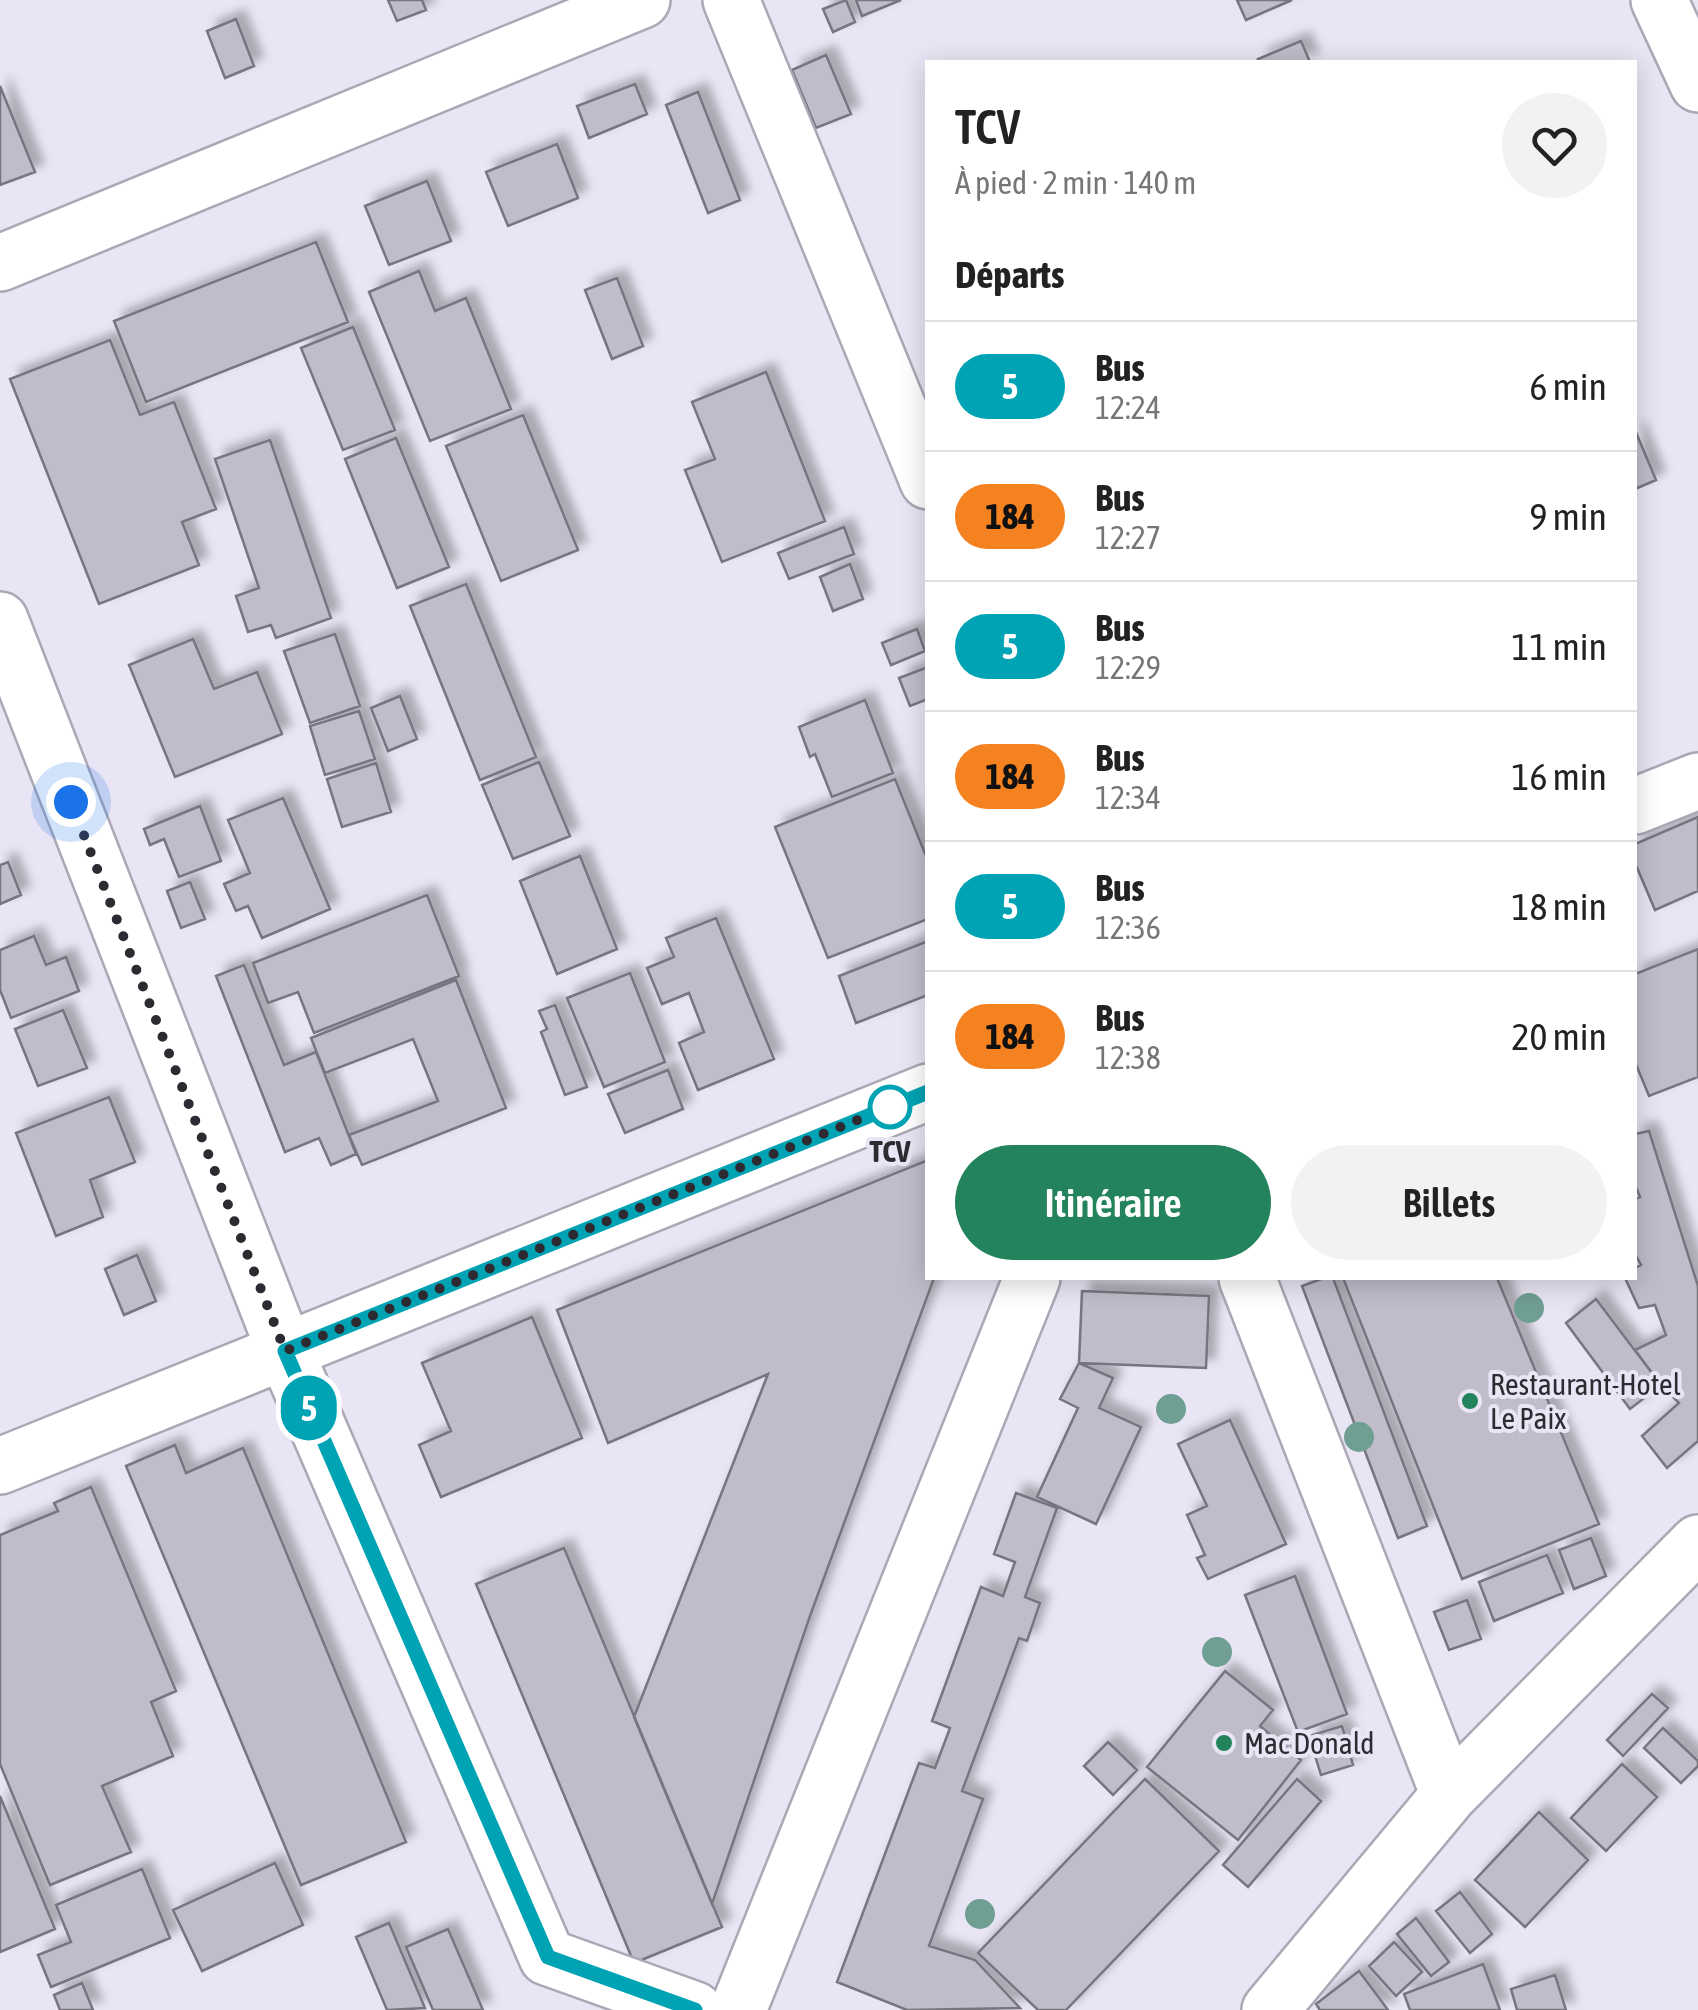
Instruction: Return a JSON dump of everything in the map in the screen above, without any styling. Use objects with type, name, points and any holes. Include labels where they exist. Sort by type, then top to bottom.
[{"type":"street","points":[[0,263],[642,0]]},
{"type":"street","points":[[731,0],[925,474]]},
{"type":"street","points":[[1659,0],[1698,84]]},
{"type":"street","points":[[0,620],[285,1351],[548,1957],[695,2010]]},
{"type":"street","points":[[1637,805],[1698,781]]},
{"type":"street","points":[[0,1466],[925,1093]]},
{"type":"street","points":[[738,2010],[1031,1280]]},
{"type":"street","points":[[1248,1280],[1449,1795]]},
{"type":"street","points":[[1270,2010],[1449,1795],[1698,1542]]},
{"type":"building","points":[[388,0],[422,0],[426,10],[397,21]]},
{"type":"building","points":[[846,0],[855,22],[833,32],[823,9]]},
{"type":"building","points":[[856,0],[901,0],[862,16]]},
{"type":"building","points":[[1237,0],[1292,0],[1246,20]]},
{"type":"building","points":[[236,19],[254,66],[225,78],[207,31]]},
{"type":"building","points":[[1301,41],[1309,60],[1259,60]]},
{"type":"building","points":[[826,55],[851,114],[816,128],[792,70]]},
{"type":"building","points":[[635,84],[647,114],[589,138],[577,106]]},
{"type":"building","points":[[0,86],[35,172],[0,185]]},
{"type":"building","points":[[698,92],[740,200],[708,213],[666,105]]},
{"type":"building","points":[[557,144],[578,198],[508,226],[486,172]]},
{"type":"building","points":[[427,181],[451,241],[389,265],[365,206]]},
{"type":"building","points":[[316,242],[348,322],[146,402],[114,321]]},
{"type":"building","points":[[419,271],[435,311],[466,298],[511,409],[430,441],[369,292]]},
{"type":"building","points":[[617,278],[643,346],[612,359],[585,290]]},
{"type":"building","points":[[353,327],[395,430],[343,450],[301,348]]},
{"type":"building","points":[[110,340],[140,415],[174,402],[216,509],[182,522],[199,565],[99,604],[10,379]]},
{"type":"building","points":[[766,372],[825,521],[722,562],[685,470],[715,459],[692,402]]},
{"type":"building","points":[[523,415],[578,550],[501,581],[446,446]]},
{"type":"building","points":[[1637,435],[1656,480],[1637,488]]},
{"type":"building","points":[[396,438],[449,567],[397,588],[345,459]]},
{"type":"building","points":[[270,440],[331,618],[276,638],[271,625],[248,632],[236,596],[259,588],[215,459]]},
{"type":"building","points":[[844,527],[854,554],[789,579],[778,553]]},
{"type":"building","points":[[850,564],[863,599],[833,611],[820,577]]},
{"type":"building","points":[[466,584],[536,757],[480,780],[410,606]]},
{"type":"building","points":[[917,629],[925,651],[891,665],[882,643]]},
{"type":"building","points":[[335,634],[360,706],[310,723],[284,651]]},
{"type":"building","points":[[193,639],[214,689],[257,672],[282,734],[175,777],[129,665]]},
{"type":"building","points":[[925,668],[925,700],[910,706],[899,678]]},
{"type":"building","points":[[400,696],[417,739],[388,751],[371,708]]},
{"type":"building","points":[[865,700],[893,773],[832,797],[799,727]]},
{"type":"building","points":[[359,711],[375,759],[325,775],[310,726]]},
{"type":"building","points":[[539,762],[570,836],[513,859],[482,785]]},
{"type":"building","points":[[376,763],[391,812],[342,827],[327,779]]},
{"type":"building","points":[[895,779],[925,854],[925,920],[828,958],[775,827]]},
{"type":"building","points":[[283,798],[330,909],[262,938],[248,906],[236,911],[224,884],[250,873],[228,820]]},
{"type":"building","points":[[200,806],[221,861],[179,877],[164,839],[150,845],[144,829]]},
{"type":"building","points":[[1698,817],[1698,891],[1655,910],[1637,868],[1637,843]]},
{"type":"building","points":[[580,856],[617,949],[557,974],[520,881]]},
{"type":"building","points":[[8,862],[21,895],[0,904],[0,865]]},
{"type":"building","points":[[190,882],[205,919],[181,928],[167,891]]},
{"type":"building","points":[[427,895],[459,976],[314,1033],[298,992],[268,1003],[253,963]]},
{"type":"building","points":[[716,918],[774,1059],[698,1090],[679,1043],[704,1032],[689,993],[662,1004],[647,968],[674,957],[666,938]]},
{"type":"building","points":[[34,936],[46,965],[66,957],[79,991],[11,1018],[0,990],[0,950]]},
{"type":"building","points":[[925,942],[925,996],[856,1023],[839,976]]},
{"type":"building","points":[[1698,949],[1698,1077],[1649,1096],[1637,1067],[1637,973]]},
{"type":"building","points":[[244,965],[284,1065],[316,1052],[356,1154],[331,1165],[319,1138],[285,1152],[216,976]]},
{"type":"building","points":[[630,973],[665,1062],[604,1087],[567,998]]},
{"type":"building","points":[[456,980],[506,1108],[362,1165],[349,1135],[438,1101],[413,1039],[325,1073],[311,1038]]},
{"type":"building","points":[[555,1005],[587,1087],[565,1095],[541,1032],[547,1029],[539,1011]]},
{"type":"building","points":[[63,1010],[87,1068],[38,1086],[15,1029]]},
{"type":"building","points":[[668,1070],[683,1109],[625,1133],[608,1094]]},
{"type":"building","points":[[109,1097],[135,1162],[90,1180],[103,1217],[56,1236],[16,1133]]},
{"type":"building","points":[[1649,1131],[1698,1286],[1698,1441],[1667,1468],[1642,1436],[1679,1403],[1635,1350],[1666,1335],[1655,1305],[1639,1308],[1626,1280],[1637,1280],[1637,1267],[1641,1265],[1637,1258],[1637,1134]]},
{"type":"building","points":[[925,1161],[925,1280],[933,1280],[810,1616],[712,1904],[634,1717],[768,1374],[608,1443],[557,1310]]},
{"type":"building","points":[[137,1255],[156,1301],[124,1315],[105,1269]]},
{"type":"building","points":[[1334,1280],[1427,1526],[1398,1538],[1302,1286]]},
{"type":"building","name":"Restaurant-Hotel Le Paix","points":[[1344,1280],[1498,1280],[1599,1524],[1462,1579]]},
{"type":"building","points":[[1082,1291],[1209,1296],[1206,1368],[1079,1363]]},
{"type":"building","points":[[1596,1299],[1661,1385],[1630,1409],[1566,1323]]},
{"type":"building","points":[[532,1317],[582,1438],[441,1497],[419,1445],[451,1431],[422,1363]]},
{"type":"building","points":[[1079,1363],[1113,1378],[1099,1408],[1141,1427],[1096,1524],[1037,1497],[1078,1408],[1060,1399]]},
{"type":"building","points":[[1230,1420],[1286,1544],[1208,1579],[1197,1558],[1205,1555],[1187,1515],[1207,1506],[1178,1444]]},
{"type":"building","points":[[175,1445],[186,1473],[243,1448],[406,1842],[301,1885],[126,1466]]},
{"type":"building","points":[[91,1487],[176,1691],[151,1702],[173,1756],[102,1786],[131,1852],[50,1885],[0,1764],[0,1535],[58,1511],[54,1503]]},
{"type":"building","points":[[1016,1493],[1057,1508],[1025,1597],[1040,1603],[1027,1641],[1019,1638],[962,1791],[983,1799],[929,1946],[975,1960],[1020,2008],[907,2010],[837,1982],[919,1763],[935,1768],[950,1728],[932,1721],[981,1587],[1003,1596],[1015,1562],[994,1554]]},
{"type":"building","points":[[1591,1538],[1606,1576],[1574,1589],[1559,1550]]},
{"type":"building","points":[[564,1548],[722,1927],[634,1963],[476,1584]]},
{"type":"building","points":[[1547,1555],[1563,1593],[1494,1621],[1479,1582]]},
{"type":"building","points":[[1295,1576],[1347,1714],[1298,1732],[1245,1595]]},
{"type":"building","points":[[1467,1600],[1481,1639],[1449,1650],[1434,1612]]},
{"type":"building","name":"Mac Donald","points":[[1225,1671],[1273,1710],[1260,1726],[1301,1760],[1238,1840],[1147,1767]]},
{"type":"building","points":[[1652,1694],[1668,1708],[1623,1756],[1607,1740]]},
{"type":"building","points":[[1342,1726],[1353,1765],[1321,1775],[1309,1736]]},
{"type":"building","points":[[1663,1728],[1698,1761],[1698,1766],[1681,1783],[1644,1748]]},
{"type":"building","points":[[1108,1742],[1137,1770],[1113,1795],[1084,1766]]},
{"type":"building","points":[[1622,1764],[1657,1797],[1606,1851],[1571,1818]]},
{"type":"building","points":[[1145,1779],[1219,1851],[1066,2010],[1038,2010],[978,1953]]},
{"type":"building","points":[[1297,1779],[1321,1801],[1248,1887],[1223,1865]]},
{"type":"building","points":[[0,1796],[55,1929],[0,1952]]},
{"type":"building","points":[[1539,1812],[1588,1860],[1525,1927],[1475,1880]]},
{"type":"building","points":[[275,1863],[303,1925],[202,1971],[173,1910]]},
{"type":"building","points":[[142,1869],[170,1938],[51,1987],[38,1955],[71,1942],[56,1905]]},
{"type":"building","points":[[1460,1892],[1492,1934],[1470,1953],[1436,1911]]},
{"type":"building","points":[[1416,1918],[1449,1962],[1431,1976],[1397,1934]]},
{"type":"building","points":[[389,1923],[425,2008],[387,2010],[356,1937]]},
{"type":"building","points":[[448,1929],[483,2010],[433,2010],[406,1947]]},
{"type":"building","points":[[1394,1942],[1422,1972],[1396,1996],[1369,1966]]},
{"type":"building","points":[[1483,1964],[1500,2010],[1410,2010],[1404,1994]]},
{"type":"building","points":[[1359,1971],[1388,2010],[1320,2010],[1316,2004]]},
{"type":"building","points":[[1555,1975],[1566,2010],[1517,2010],[1511,1989]]},
{"type":"building","points":[[82,1983],[93,2010],[60,2010],[54,1995]]},
{"type":"bus line","name":"5","points":[[695,2010],[548,1957],[285,1351],[925,1093]]},
{"type":"place","name":"TCV","points":[[890,1107]]},
{"type":"place","name":"Restaurant-Hotel Le Paix","points":[[1470,1401]]},
{"type":"place","name":"Mac Donald","points":[[1224,1743]]},
{"type":"route","points":[[71,802],[285,1351],[890,1107]]}]
